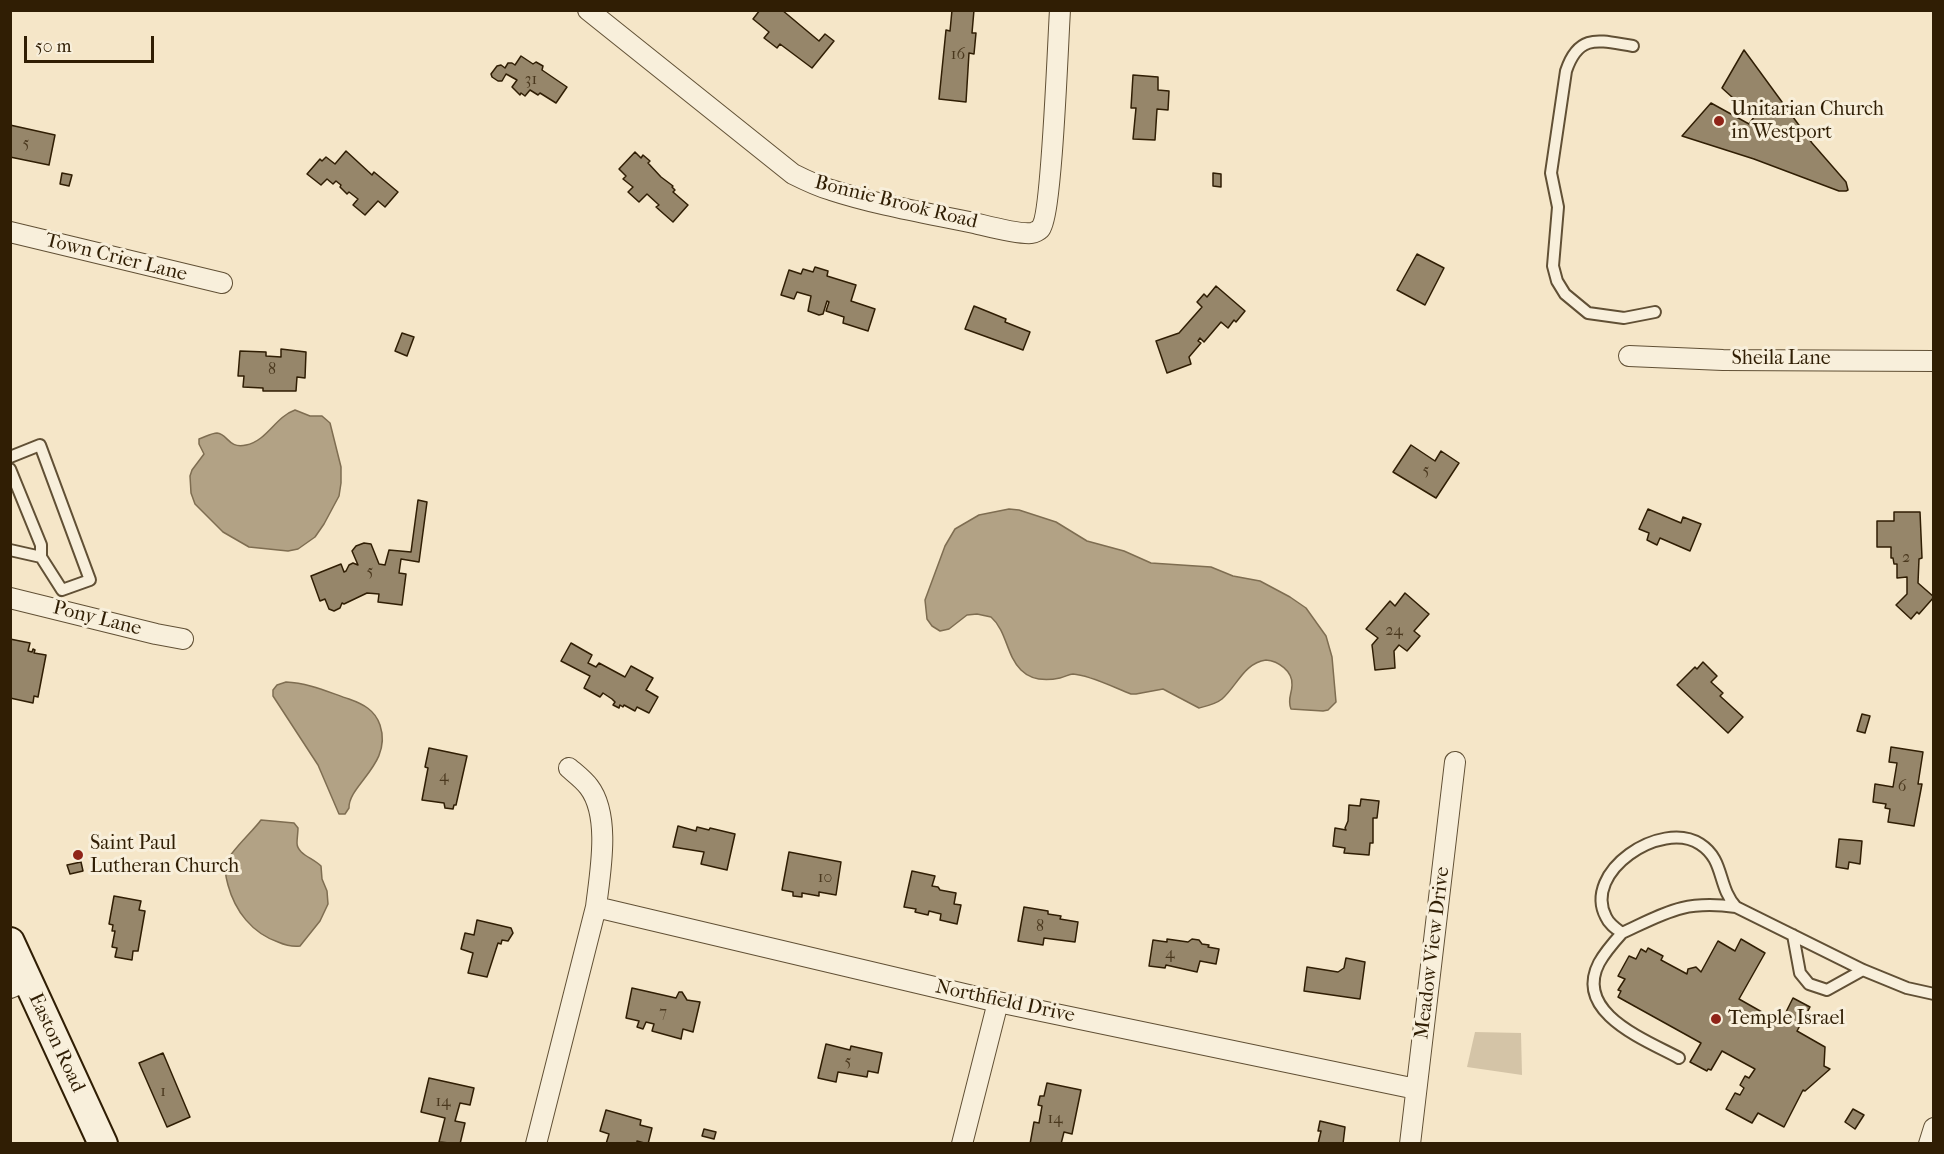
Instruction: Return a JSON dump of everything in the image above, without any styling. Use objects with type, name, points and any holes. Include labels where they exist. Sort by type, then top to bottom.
[{"type":"main road","name":"Easton Road","points":[[10,942],[19,985],[103,1143]]},
{"type":"street","name":"Bonnie Brook Road","points":[[588,10],[793,174],[833,191],[1002,229],[1033,233],[1040,230],[1044,223],[1060,10]]},
{"type":"street","name":"Town Crier Lane","points":[[10,232],[216,282]]},
{"type":"street","name":"Sheila Lane","points":[[1629,356],[1723,360],[1934,361]]},
{"type":"street","name":"Pony Lane","points":[[10,598],[183,639]]},
{"type":"street","name":"Meadow View Drive","points":[[1410,1143],[1455,762]]},
{"type":"street","points":[[536,1143],[596,907],[600,874],[601,821],[598,804],[590,788],[569,768]]},
{"type":"street","name":"Northfield Drive","points":[[596,907],[998,1002],[1416,1089]]},
{"type":"street","points":[[962,1143],[998,1002]]},
{"type":"street","points":[[1929,1143],[1934,1128]]},
{"type":"lane","points":[[1633,46],[1600,41],[1578,48],[1571,57],[1566,71],[1551,173],[1558,207],[1552,266],[1565,294],[1588,314],[1624,318],[1656,312]]},
{"type":"lane","points":[[10,457],[40,445],[90,580],[62,590],[41,557],[41,545],[10,469]]},
{"type":"lane","points":[[10,499],[24,504]]},
{"type":"lane","points":[[10,549],[41,557]]},
{"type":"lane","points":[[1622,933],[1604,915],[1602,896],[1606,882],[1622,859],[1662,839],[1679,837],[1701,845],[1716,862],[1723,888],[1736,907]]},
{"type":"lane","points":[[1679,1058],[1608,1017],[1600,1007],[1594,992],[1598,966],[1607,950],[1622,933],[1675,909],[1713,904],[1736,907],[1863,970],[1907,988],[1934,994]]},
{"type":"lane","points":[[1793,935],[1800,973],[1809,984],[1827,990],[1863,970]]},
{"type":"shaded area","points":[[295,410],[310,416],[322,416],[330,423],[341,467],[339,496],[315,537],[298,549],[288,551],[249,547],[223,532],[195,504],[191,493],[190,476],[204,454],[199,439],[217,433],[235,445],[253,443],[288,413]]},
{"type":"shaded area","points":[[1009,509],[1056,522],[1087,541],[1124,551],[1151,563],[1211,567],[1233,576],[1260,581],[1290,597],[1306,608],[1326,636],[1332,657],[1336,702],[1328,710],[1323,711],[1291,709],[1292,680],[1290,675],[1280,665],[1266,660],[1246,670],[1220,701],[1199,708],[1163,689],[1131,694],[1080,675],[1071,674],[1049,679],[1029,676],[1016,664],[1000,629],[991,617],[977,614],[967,615],[949,629],[940,631],[927,619],[925,600],[945,546],[955,529],[979,515]]},
{"type":"shaded area","points":[[286,682],[311,686],[364,705],[378,720],[382,739],[380,751],[376,762],[355,791],[345,814],[339,814],[318,765],[273,696],[273,690],[277,685]]},
{"type":"shaded area","points":[[261,820],[294,823],[298,828],[298,847],[306,856],[321,866],[328,904],[320,921],[300,946],[281,943],[260,933],[246,920],[231,895],[226,877],[226,863]]},
{"type":"shaded area","points":[[1475,1032],[1521,1033],[1522,1075],[1467,1067]]},
{"type":"building","points":[[760,10],[782,10],[819,41],[825,34],[834,41],[812,68],[780,44],[777,48],[764,38],[769,32],[753,19]]},
{"type":"building","points":[[952,10],[974,10],[972,33],[976,33],[974,54],[969,53],[966,102],[939,99],[946,30],[950,31]]},
{"type":"building","name":"Unitarian Church in Westport","points":[[1744,50],[1812,143],[1846,182],[1848,190],[1839,191],[1754,159],[1682,136],[1711,103],[1749,124],[1754,117],[1722,88]]},
{"type":"building","points":[[521,56],[533,64],[536,62],[543,66],[542,70],[567,87],[556,103],[530,90],[525,96],[521,93],[520,95],[512,87],[517,80],[506,74],[502,81],[492,77],[491,74],[497,66],[501,65],[505,68],[508,63],[515,65]]},
{"type":"building","points":[[1133,75],[1158,77],[1158,90],[1169,91],[1168,110],[1157,109],[1155,140],[1133,139],[1136,108],[1131,108]]},
{"type":"building","points":[[10,125],[55,135],[49,165],[10,157]]},
{"type":"building","points":[[346,151],[372,175],[374,172],[398,192],[385,207],[378,201],[365,215],[353,205],[358,199],[349,192],[347,194],[336,181],[333,184],[327,179],[321,185],[307,174],[320,159],[322,161],[326,157],[335,164]]},
{"type":"building","points":[[635,152],[641,158],[643,155],[650,161],[648,163],[673,186],[675,190],[673,192],[688,205],[673,222],[656,207],[659,205],[647,194],[639,202],[628,192],[633,187],[623,179],[626,176],[619,169]]},
{"type":"building","points":[[62,173],[72,175],[69,186],[60,184]]},
{"type":"building","points":[[1213,173],[1221,174],[1221,187],[1213,186]]},
{"type":"building","points":[[1417,254],[1444,268],[1425,305],[1397,290]]},
{"type":"building","points":[[815,267],[828,271],[827,276],[856,285],[851,301],[875,309],[868,331],[843,323],[844,317],[826,311],[829,302],[827,301],[823,314],[819,315],[808,311],[811,296],[797,292],[794,299],[781,295],[789,270],[801,274],[803,269],[813,272]]},
{"type":"building","points":[[1216,286],[1245,311],[1228,328],[1221,322],[1204,342],[1200,338],[1198,341],[1201,343],[1189,357],[1191,364],[1167,373],[1156,341],[1179,333],[1202,307],[1197,302],[1204,294],[1207,297]]},
{"type":"building","points":[[974,306],[1030,332],[1023,350],[965,329]]},
{"type":"building","points":[[402,333],[414,337],[407,356],[395,351]]},
{"type":"building","points":[[281,349],[306,352],[305,378],[297,377],[296,391],[263,391],[263,388],[243,387],[244,376],[238,376],[240,351],[266,352],[266,356],[281,357]]},
{"type":"building","points":[[1411,445],[1435,461],[1441,451],[1459,463],[1436,498],[1393,472]]},
{"type":"building","points":[[418,500],[427,502],[419,562],[401,559],[399,573],[406,574],[402,605],[378,602],[379,594],[367,593],[342,603],[340,608],[334,611],[329,609],[325,599],[320,601],[311,576],[341,564],[344,572],[353,563],[358,565],[352,551],[356,546],[364,543],[371,544],[379,564],[385,565],[389,550],[411,552]]},
{"type":"building","points":[[1648,509],[1681,523],[1683,517],[1701,524],[1690,551],[1660,538],[1657,545],[1647,540],[1649,533],[1639,529]]},
{"type":"building","points":[[1894,512],[1920,512],[1922,558],[1919,559],[1918,583],[1934,597],[1919,614],[1917,612],[1911,619],[1896,605],[1907,594],[1907,577],[1897,578],[1897,564],[1894,564],[1891,558],[1891,547],[1877,547],[1877,521],[1894,521]]},
{"type":"building","points":[[1405,593],[1429,614],[1414,631],[1420,636],[1407,651],[1399,645],[1394,651],[1395,668],[1375,670],[1372,645],[1378,638],[1366,629],[1390,601],[1395,606]]},
{"type":"building","points":[[10,639],[30,643],[28,651],[32,652],[33,649],[34,653],[46,655],[38,697],[34,696],[33,703],[10,698]]},
{"type":"building","points":[[571,643],[592,655],[588,663],[596,667],[599,663],[625,677],[631,666],[653,678],[646,690],[658,697],[649,713],[637,707],[635,711],[624,705],[623,707],[620,705],[619,708],[613,705],[615,702],[603,693],[600,697],[584,688],[590,676],[561,661]]},
{"type":"building","points":[[1703,662],[1717,676],[1711,682],[1723,693],[1720,696],[1743,717],[1728,733],[1677,685]]},
{"type":"building","points":[[1862,714],[1870,716],[1865,733],[1857,731]]},
{"type":"building","points":[[1891,747],[1923,752],[1918,784],[1922,784],[1914,826],[1888,822],[1890,809],[1885,808],[1886,804],[1873,802],[1875,784],[1893,787],[1897,763],[1889,762]]},
{"type":"building","points":[[429,748],[467,756],[456,805],[453,809],[445,808],[444,803],[422,800]]},
{"type":"building","points":[[1361,799],[1379,801],[1377,818],[1373,818],[1373,843],[1370,843],[1369,855],[1344,853],[1345,848],[1333,846],[1335,828],[1346,830],[1349,805],[1360,806]]},
{"type":"building","points":[[678,826],[696,831],[697,827],[709,830],[710,828],[735,834],[727,870],[701,864],[704,852],[673,847]]},
{"type":"building","points":[[1839,839],[1862,841],[1860,864],[1849,862],[1848,869],[1836,867]]},
{"type":"building","points":[[789,852],[841,862],[836,895],[819,892],[819,896],[802,893],[802,897],[793,896],[793,892],[782,890]]},
{"type":"building","points":[[81,862],[83,871],[70,874],[67,865]]},
{"type":"building","points":[[912,871],[935,876],[932,886],[956,893],[954,904],[961,905],[957,924],[940,920],[941,914],[929,911],[928,915],[915,912],[916,909],[904,907]]},
{"type":"building","points":[[114,896],[141,901],[139,910],[145,911],[138,951],[133,951],[132,960],[115,957],[117,948],[112,947],[115,931],[112,931],[113,925],[109,924]]},
{"type":"building","points":[[1024,907],[1048,911],[1048,914],[1061,916],[1060,919],[1078,922],[1075,942],[1044,938],[1043,945],[1018,941]]},
{"type":"building","points":[[477,920],[511,928],[513,933],[508,941],[502,940],[501,944],[498,943],[487,977],[468,973],[473,953],[461,949],[465,933],[474,935]]},
{"type":"building","points":[[1167,939],[1188,942],[1192,939],[1199,940],[1202,944],[1209,945],[1208,947],[1219,949],[1216,964],[1200,961],[1197,972],[1166,965],[1165,968],[1149,966],[1153,940],[1167,942]]},
{"type":"building","points":[[1741,939],[1765,953],[1739,999],[1776,1020],[1778,1017],[1782,1020],[1793,998],[1810,1007],[1797,1031],[1825,1047],[1824,1066],[1830,1069],[1805,1091],[1803,1090],[1784,1127],[1758,1113],[1752,1123],[1726,1109],[1735,1093],[1740,1095],[1744,1088],[1740,1085],[1745,1076],[1749,1078],[1755,1069],[1722,1051],[1711,1070],[1707,1071],[1690,1062],[1701,1043],[1618,997],[1621,991],[1618,990],[1625,979],[1618,976],[1629,956],[1636,959],[1641,949],[1646,952],[1648,948],[1663,956],[1661,960],[1687,974],[1688,969],[1696,967],[1701,972],[1718,941],[1735,951]]},
{"type":"building","points":[[1346,958],[1365,962],[1360,999],[1304,991],[1307,967],[1338,972],[1344,968]]},
{"type":"building","points":[[632,988],[676,998],[679,992],[682,992],[687,1000],[700,1002],[693,1032],[683,1029],[681,1039],[652,1031],[654,1024],[646,1022],[643,1029],[637,1027],[639,1021],[626,1018]]},
{"type":"building","points":[[826,1044],[850,1050],[851,1046],[882,1053],[878,1073],[868,1071],[867,1077],[838,1072],[836,1082],[818,1078]]},
{"type":"building","points":[[163,1053],[190,1117],[167,1127],[139,1063]]},
{"type":"building","points":[[429,1078],[474,1088],[470,1105],[460,1103],[455,1121],[465,1123],[460,1144],[439,1142],[445,1118],[421,1112]]},
{"type":"building","points":[[1047,1083],[1081,1090],[1072,1134],[1064,1132],[1061,1144],[1030,1144],[1034,1122],[1039,1123],[1042,1106],[1038,1105],[1040,1096],[1044,1096]]},
{"type":"building","points":[[1853,1109],[1864,1115],[1855,1129],[1845,1122]]},
{"type":"building","points":[[606,1110],[641,1120],[640,1125],[652,1128],[648,1144],[637,1141],[637,1144],[606,1144],[609,1134],[600,1131]]},
{"type":"building","points":[[1320,1121],[1345,1127],[1343,1144],[1318,1144],[1321,1131],[1318,1131]]},
{"type":"building","points":[[704,1129],[716,1132],[714,1139],[702,1136]]},
{"type":"place","name":"Unitarian Church in Westport","points":[[1719,121]]},
{"type":"place","name":"Saint Paul Lutheran Church","points":[[78,855]]},
{"type":"place","name":"Temple Israel","points":[[1716,1019]]}]
